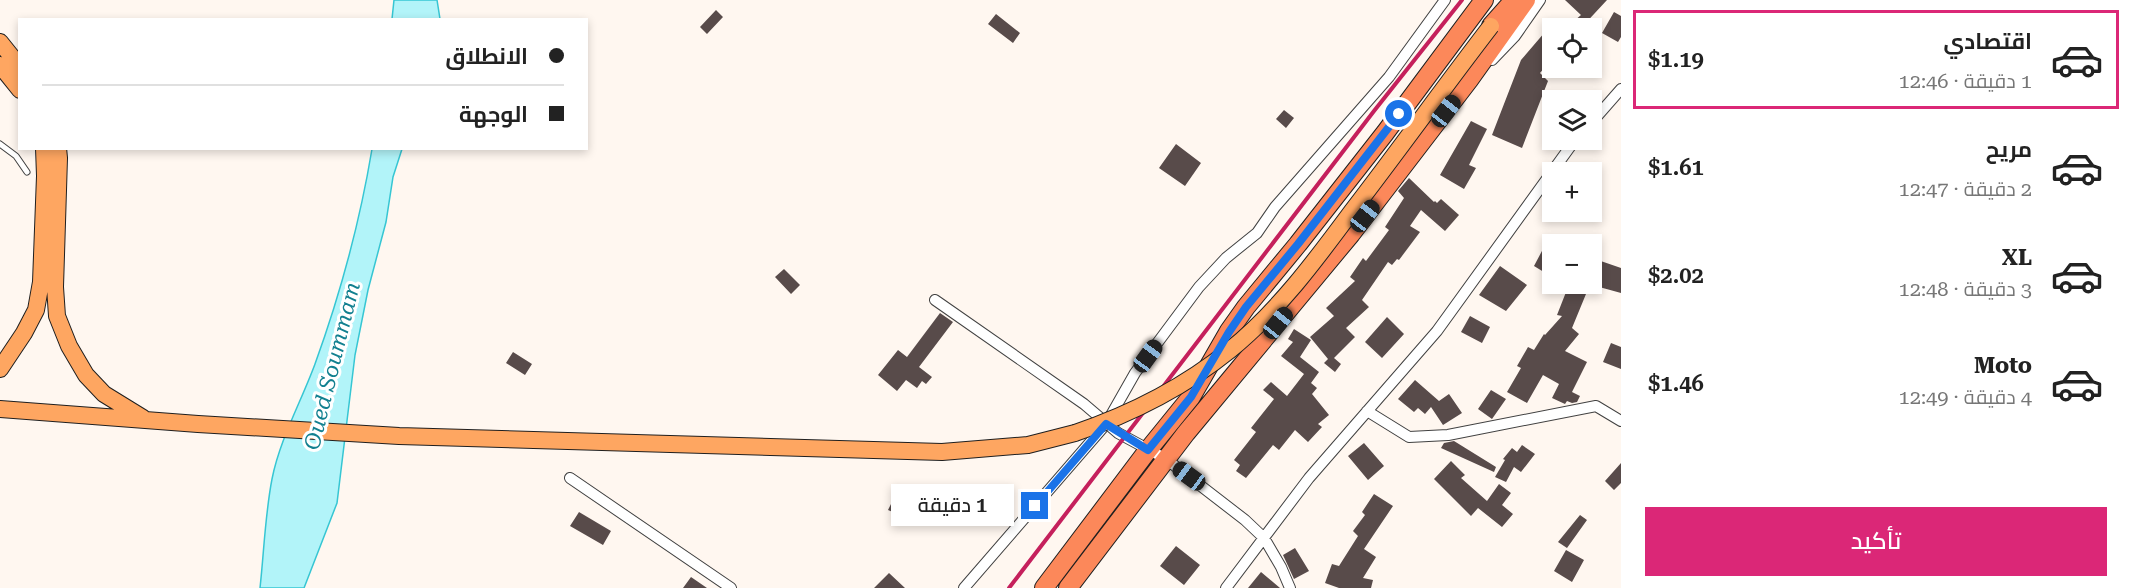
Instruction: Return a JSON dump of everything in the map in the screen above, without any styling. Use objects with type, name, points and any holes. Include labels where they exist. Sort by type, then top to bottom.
[{"type":"highway","points":[[1044,588],[1191,397],[1246,307],[1320,216],[1484,0]]},
{"type":"highway","points":[[1491,26],[1506,0]]},
{"type":"highway","points":[[1491,26],[1514,0]]},
{"type":"highway","points":[[1068,588],[1166,459],[1351,234],[1469,80],[1526,0]]},
{"type":"main road","points":[[0,409],[399,436],[942,452],[1028,445],[1075,433],[1112,420],[1166,394],[1228,352],[1254,329],[1305,274],[1491,26]]},
{"type":"main road","points":[[0,42],[18,64]]},
{"type":"main road","points":[[0,65],[18,88]]},
{"type":"main road","points":[[0,369],[36,310],[41,282],[44,150]]},
{"type":"main road","points":[[58,150],[55,287],[57,316],[69,346],[86,375],[104,394],[147,420]]},
{"type":"main road","points":[[0,418],[65,413]]},
{"type":"street","points":[[964,588],[1106,424],[1135,373],[1199,287],[1226,258],[1257,233],[1275,207],[1389,76],[1445,0]]},
{"type":"street","points":[[1469,80],[1515,36],[1540,0]]},
{"type":"street","points":[[1602,111],[1621,89]]},
{"type":"street","points":[[1226,588],[1309,478],[1437,331],[1568,150]]},
{"type":"street","points":[[934,300],[1084,404],[1106,424],[1166,459],[1245,520],[1264,538],[1290,588]]},
{"type":"street","points":[[1367,411],[1409,437],[1448,435],[1596,406],[1621,421]]},
{"type":"street","points":[[570,478],[731,588]]},
{"type":"lane","points":[[0,144],[16,156],[27,172]]},
{"type":"water","points":[[394,0],[437,0],[440,18],[392,18]]},
{"type":"water","name":"Oued Soummam","points":[[372,150],[402,150],[393,177],[386,222],[368,290],[355,355],[337,503],[304,588],[260,588],[272,479],[285,435],[315,364],[333,311]]},
{"type":"building","points":[[1565,0],[1607,0],[1590,18],[1578,18],[1581,15]]},
{"type":"building","points":[[716,10],[723,17],[707,34],[700,27]]},
{"type":"building","points":[[1614,12],[1621,16],[1621,37],[1618,42],[1602,33]]},
{"type":"building","points":[[996,14],[1020,33],[1013,43],[988,24]]},
{"type":"building","points":[[1542,36],[1542,71],[1540,73],[1542,78],[1548,81],[1545,90],[1542,90],[1542,96],[1522,148],[1492,135],[1521,60]]},
{"type":"building","points":[[1284,110],[1294,118],[1286,128],[1276,119]]},
{"type":"building","points":[[1471,121],[1487,129],[1469,165],[1476,168],[1464,189],[1440,175]]},
{"type":"building","points":[[1176,144],[1201,163],[1185,186],[1159,168]]},
{"type":"building","points":[[1409,178],[1434,202],[1437,203],[1441,199],[1459,215],[1445,231],[1421,210],[1410,226],[1420,232],[1399,260],[1397,259],[1392,265],[1388,262],[1362,300],[1369,307],[1346,328],[1355,337],[1334,358],[1341,364],[1335,372],[1324,363],[1328,359],[1310,337],[1334,316],[1326,308],[1355,281],[1350,277],[1363,258],[1366,261],[1389,230],[1385,227],[1404,198],[1398,191]]},
{"type":"building","points":[[1542,251],[1542,271],[1534,266]]},
{"type":"building","points":[[1602,261],[1621,268],[1621,293],[1602,288]]},
{"type":"building","points":[[1500,266],[1527,285],[1506,311],[1479,295]]},
{"type":"building","points":[[784,269],[800,285],[791,294],[775,277]]},
{"type":"building","points":[[1565,294],[1586,294],[1572,328],[1579,334],[1565,351],[1587,362],[1572,392],[1580,396],[1577,402],[1567,401],[1565,404],[1552,398],[1559,384],[1543,375],[1527,403],[1507,392],[1521,368],[1517,366],[1528,347],[1534,350],[1544,334],[1562,316],[1557,315]]},
{"type":"building","points":[[940,313],[953,322],[919,367],[932,377],[926,384],[922,381],[917,388],[906,380],[897,391],[878,375],[898,350],[907,357]]},
{"type":"building","points":[[1470,316],[1490,327],[1482,343],[1461,332]]},
{"type":"building","points":[[1387,317],[1404,334],[1382,358],[1365,342]]},
{"type":"building","points":[[1294,329],[1311,340],[1300,357],[1319,372],[1311,383],[1317,388],[1312,394],[1329,415],[1318,424],[1322,427],[1308,442],[1295,430],[1279,450],[1273,445],[1246,478],[1236,471],[1240,465],[1234,460],[1256,432],[1251,428],[1274,399],[1263,390],[1271,382],[1287,396],[1304,374],[1281,356],[1293,342],[1288,339]]},
{"type":"building","points":[[1611,343],[1621,347],[1621,369],[1603,362]]},
{"type":"building","points":[[513,352],[532,364],[525,375],[506,363]]},
{"type":"building","points":[[1415,380],[1439,401],[1449,394],[1462,413],[1443,425],[1431,407],[1425,414],[1418,408],[1414,412],[1398,399]]},
{"type":"building","points":[[1491,390],[1506,399],[1492,419],[1478,409]]},
{"type":"building","points":[[1454,441],[1496,467],[1494,472],[1441,448],[1444,443]]},
{"type":"building","points":[[1364,443],[1384,466],[1368,480],[1348,456]]},
{"type":"building","points":[[1522,445],[1535,454],[1521,472],[1514,467],[1506,482],[1495,477],[1505,460],[1503,459],[1512,448],[1517,452]]},
{"type":"building","points":[[1451,461],[1465,475],[1461,478],[1487,501],[1499,484],[1511,493],[1502,505],[1513,514],[1502,527],[1478,508],[1471,516],[1434,479]]},
{"type":"building","points":[[1621,463],[1621,483],[1614,490],[1605,481]]},
{"type":"building","points":[[899,488],[912,495],[902,516],[888,510]]},
{"type":"building","points":[[1374,494],[1393,506],[1364,549],[1376,557],[1363,578],[1373,580],[1371,588],[1339,588],[1325,583],[1332,564],[1339,566],[1358,536],[1353,531],[1365,515],[1362,512]]},
{"type":"building","points":[[579,512],[611,531],[603,545],[570,526]]},
{"type":"building","points":[[1580,515],[1587,520],[1567,548],[1558,542]]},
{"type":"building","points":[[1176,546],[1200,565],[1184,585],[1160,566]]},
{"type":"building","points":[[1295,548],[1309,571],[1294,579],[1283,555]]},
{"type":"building","points":[[1566,550],[1584,560],[1572,582],[1554,571]]},
{"type":"building","points":[[1261,572],[1280,588],[1248,588]]},
{"type":"building","points":[[889,573],[905,588],[874,588]]},
{"type":"building","points":[[691,577],[707,588],[683,588]]},
{"type":"railway","points":[[1009,588],[1374,111],[1462,0]]},
{"type":"route","points":[[1035,506],[1106,424],[1148,450],[1191,397],[1246,307],[1399,114]]}]
